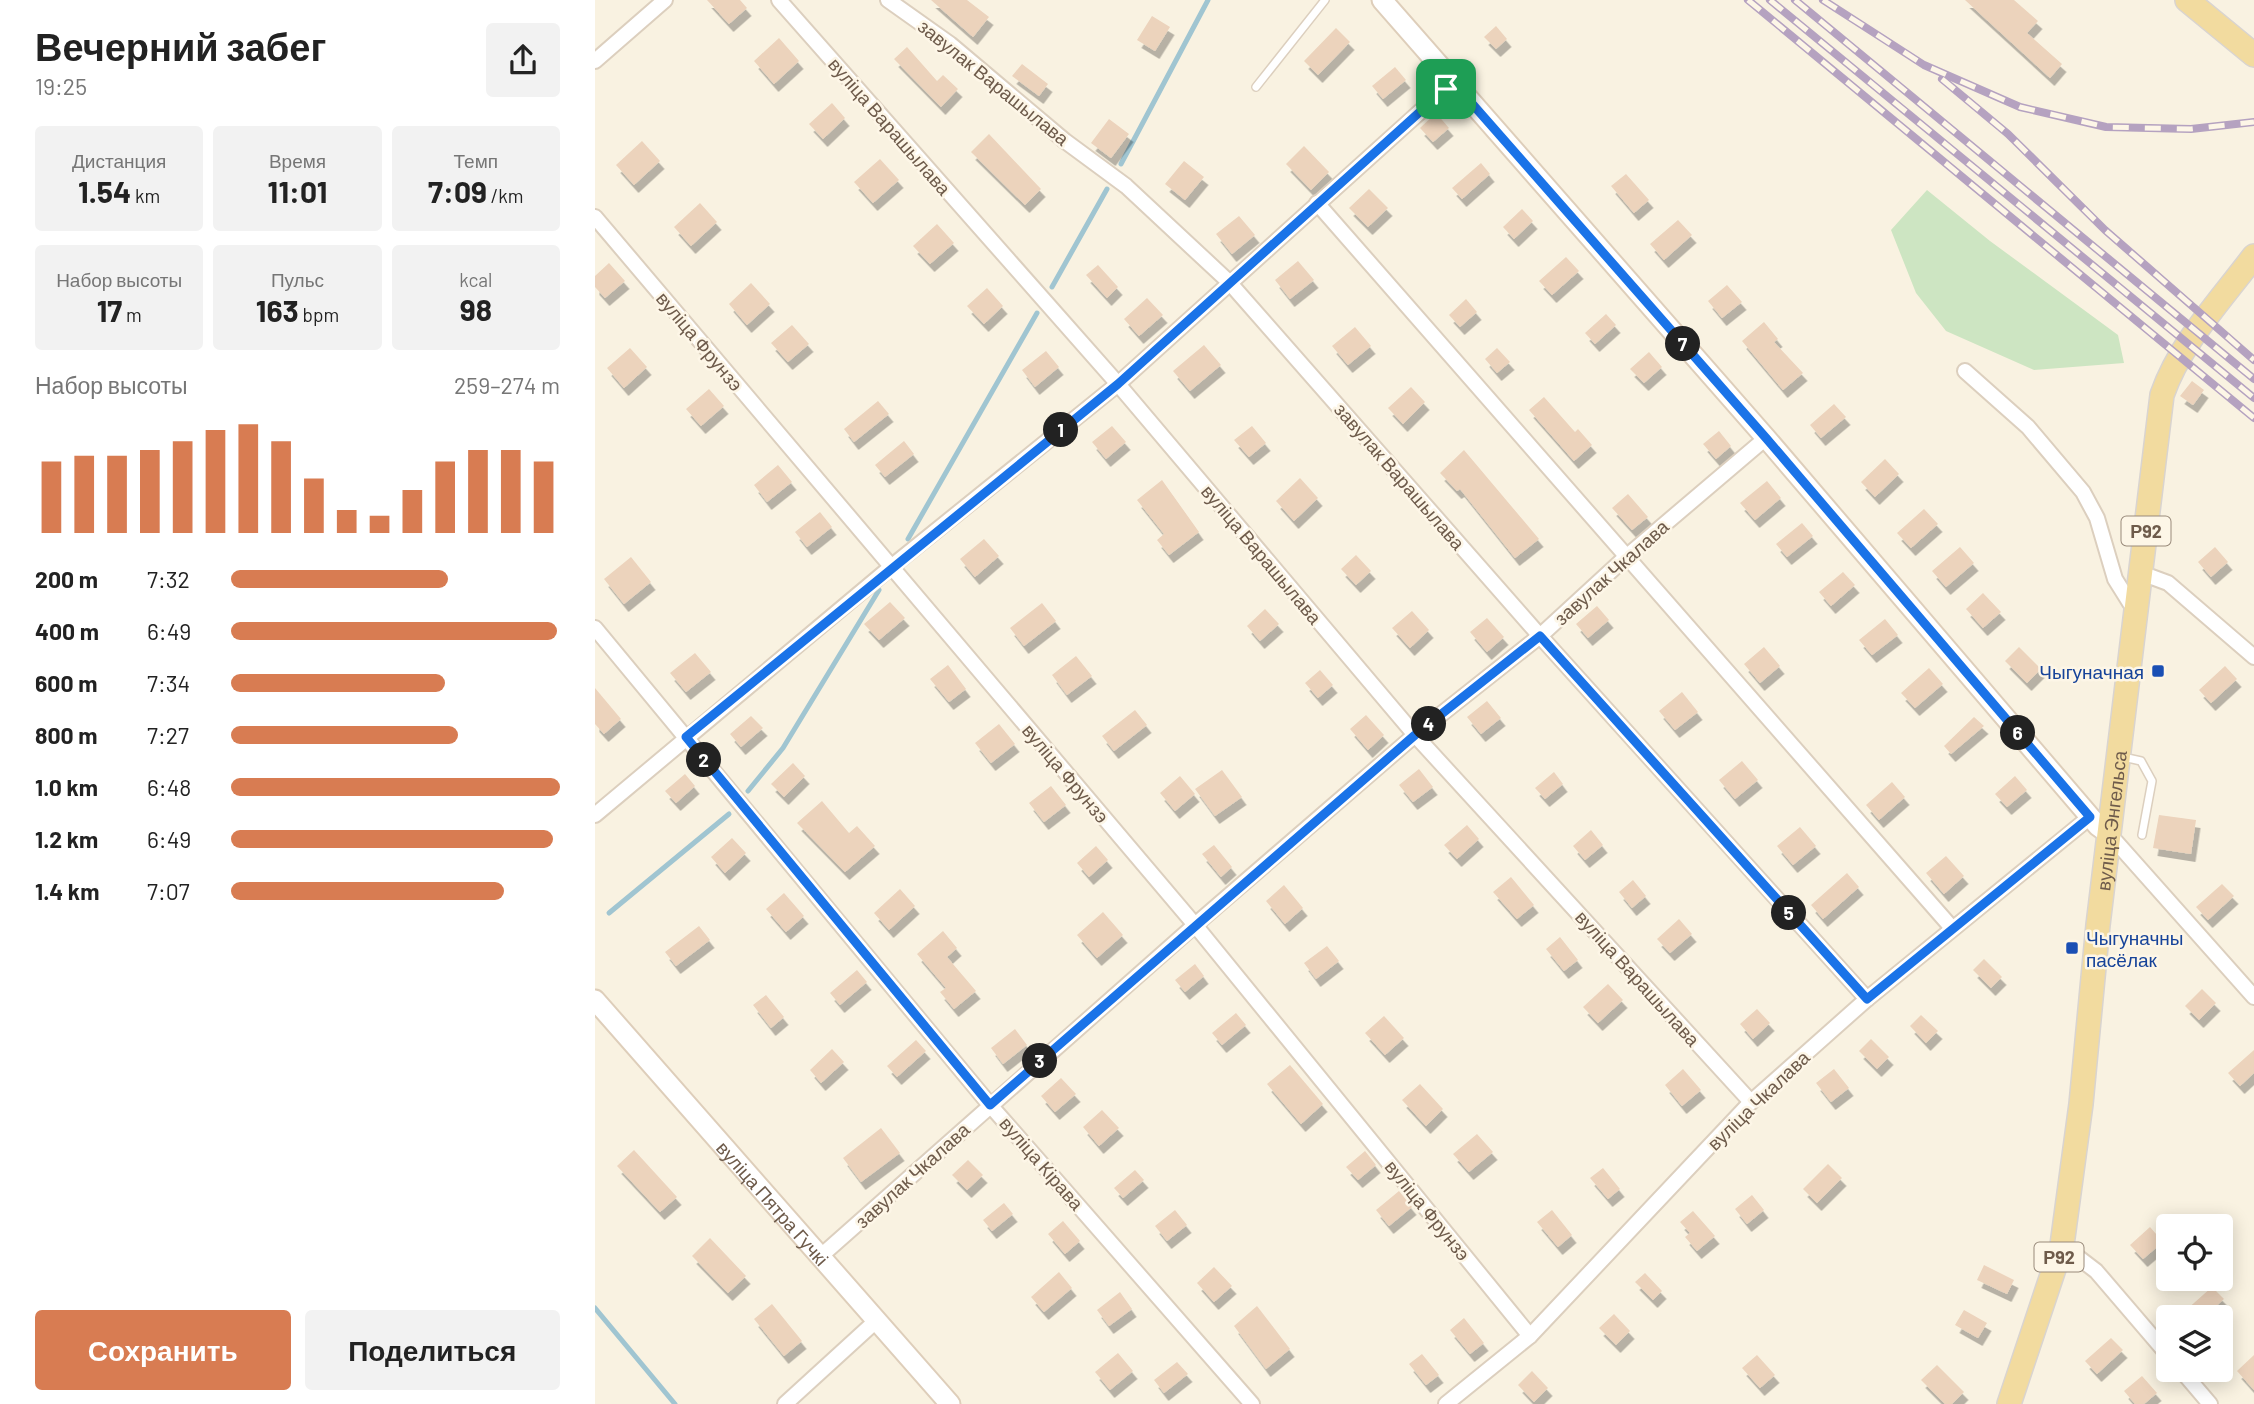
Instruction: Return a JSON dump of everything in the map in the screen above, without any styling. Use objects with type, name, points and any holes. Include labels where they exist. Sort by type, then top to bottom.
[{"type":"main road","points":[[1382,0],[1766,438],[2090,817],[2109,834]]},
{"type":"main road","points":[[2196,3],[2254,55]]},
{"type":"main road","name":"вуліца Энгельса","points":[[2009,1404],[2062,1245],[2081,1104],[2109,834],[2162,395],[2170,372],[2254,256]]},
{"type":"main road","name":"вуліца Пятра Гучкі","points":[[595,1000],[822,1255],[950,1404]]},
{"type":"street","points":[[595,61],[666,0]]},
{"type":"street","name":"вуліца Варашылава","points":[[779,0],[1118,384],[1415,735],[1751,1102]]},
{"type":"street","name":"завулак Варашылава","points":[[888,0],[950,44],[1065,141],[1126,186],[1229,282],[1540,636],[1867,999]]},
{"type":"street","points":[[595,815],[891,567],[1118,384],[1453,82]]},
{"type":"street","points":[[1317,203],[1952,928]]},
{"type":"street","name":"вуліца Фрунзэ","points":[[595,217],[1195,925],[1530,1336]]},
{"type":"street","points":[[1965,372],[2028,427],[2083,492],[2097,518],[2115,579],[2130,603],[2137,606]]},
{"type":"street","name":"завулак Чкалава","points":[[822,1255],[1195,925],[1415,735],[1540,636],[1626,557],[1766,438]]},
{"type":"street","points":[[2141,573],[2168,583],[2254,657]]},
{"type":"street","name":"вуліца Кірава","points":[[595,628],[990,1105],[1252,1404]]},
{"type":"street","name":"вуліца Чкалава","points":[[1446,1404],[1530,1336],[1751,1102],[1867,999],[2090,817]]},
{"type":"street","points":[[2109,834],[2254,998]]},
{"type":"street","points":[[2062,1245],[2096,1271],[2156,1341]]},
{"type":"street","points":[[785,1404],[877,1320]]},
{"type":"street","points":[[2191,1382],[2210,1404]]},
{"type":"lane","points":[[1256,87],[1325,0]]},
{"type":"lane","points":[[2118,756],[2141,761],[2152,781],[2142,835]]},
{"type":"green space","points":[[1927,190],[1990,241],[2118,335],[2124,363],[2034,370],[1946,331],[1916,293],[1891,230]]},
{"type":"building","points":[[707,0],[740,0],[747,8],[729,24]]},
{"type":"building","points":[[931,0],[967,0],[989,17],[973,37]]},
{"type":"building","points":[[1965,0],[2014,0],[2038,21],[2027,33],[2062,64],[2050,78]]},
{"type":"building","points":[[1152,16],[1170,27],[1155,51],[1137,40]]},
{"type":"building","points":[[1496,26],[1507,39],[1496,49],[1484,37]]},
{"type":"building","points":[[1336,28],[1350,42],[1318,75],[1304,61]]},
{"type":"building","points":[[779,38],[799,61],[774,84],[754,61]]},
{"type":"building","points":[[907,47],[937,81],[943,75],[958,89],[941,107],[894,59]]},
{"type":"building","points":[[1022,64],[1048,84],[1039,96],[1012,76]]},
{"type":"building","points":[[1395,67],[1406,80],[1383,99],[1372,86]]},
{"type":"building","points":[[832,103],[845,118],[823,139],[809,124]]},
{"type":"building","points":[[1436,113],[1449,128],[1433,142],[1420,128]]},
{"type":"building","points":[[1109,119],[1129,134],[1111,158],[1091,143]]},
{"type":"building","points":[[989,134],[1041,189],[1025,205],[971,152]]},
{"type":"building","points":[[642,141],[660,161],[634,185],[616,165]]},
{"type":"building","points":[[1304,146],[1329,172],[1311,190],[1286,164]]},
{"type":"building","points":[[880,159],[899,180],[873,203],[854,182]]},
{"type":"building","points":[[1184,161],[1204,177],[1185,200],[1165,184]]},
{"type":"building","points":[[1481,163],[1490,174],[1462,199],[1452,188]]},
{"type":"building","points":[[1626,174],[1649,200],[1634,213],[1611,186]]},
{"type":"building","points":[[1369,189],[1388,208],[1368,227],[1349,208]]},
{"type":"building","points":[[700,203],[717,222],[691,246],[674,227]]},
{"type":"building","points":[[1522,209],[1533,221],[1514,239],[1503,227]]},
{"type":"building","points":[[1239,216],[1255,235],[1232,254],[1216,234]]},
{"type":"building","points":[[1678,220],[1692,235],[1664,260],[1650,244]]},
{"type":"building","points":[[937,224],[954,243],[930,264],[913,246]]},
{"type":"building","points":[[1566,257],[1579,271],[1552,295],[1539,281]]},
{"type":"building","points":[[1298,261],[1314,280],[1290,299],[1275,280]]},
{"type":"building","points":[[609,263],[625,281],[605,298],[595,287],[595,276]]},
{"type":"building","points":[[1098,265],[1118,287],[1107,298],[1086,275]]},
{"type":"building","points":[[751,283],[770,304],[747,325],[729,304]]},
{"type":"building","points":[[1727,285],[1742,302],[1722,318],[1708,301]]},
{"type":"building","points":[[987,288],[1003,306],[984,324],[967,306]]},
{"type":"building","points":[[1147,298],[1163,315],[1139,336],[1124,319]]},
{"type":"building","points":[[1466,299],[1477,312],[1460,327],[1449,315]]},
{"type":"building","points":[[1606,314],[1616,325],[1595,344],[1585,333]]},
{"type":"building","points":[[1764,322],[1778,339],[1774,342],[1803,373],[1783,390],[1742,341]]},
{"type":"building","points":[[792,325],[809,344],[788,362],[771,343]]},
{"type":"building","points":[[1355,327],[1371,346],[1348,365],[1332,346]]},
{"type":"building","points":[[1204,345],[1221,365],[1190,391],[1173,371]]},
{"type":"building","points":[[630,348],[647,367],[624,388],[607,368]]},
{"type":"building","points":[[1497,348],[1510,362],[1497,373],[1485,359]]},
{"type":"building","points":[[1046,351],[1059,367],[1035,387],[1022,370]]},
{"type":"building","points":[[1649,352],[1662,367],[1644,383],[1630,369]]},
{"type":"building","points":[[2192,381],[2204,390],[2193,405],[2180,396]]},
{"type":"building","points":[[1411,387],[1425,402],[1403,424],[1388,408]]},
{"type":"building","points":[[709,389],[724,406],[701,426],[686,409]]},
{"type":"building","points":[[1544,397],[1575,432],[1578,429],[1592,445],[1574,461],[1529,410]]},
{"type":"building","points":[[878,401],[889,414],[854,442],[844,429]]},
{"type":"building","points":[[1834,404],[1846,417],[1821,438],[1810,425]]},
{"type":"building","points":[[1112,426],[1126,442],[1106,459],[1092,442]]},
{"type":"building","points":[[1252,426],[1266,443],[1249,457],[1234,440]]},
{"type":"building","points":[[1719,431],[1731,446],[1716,459],[1703,444]]},
{"type":"building","points":[[904,441],[914,454],[885,477],[875,465]]},
{"type":"building","points":[[1464,450],[1539,539],[1515,558],[1460,489],[1457,491],[1440,473]]},
{"type":"building","points":[[1885,459],[1899,474],[1875,497],[1861,482]]},
{"type":"building","points":[[778,465],[792,482],[767,502],[754,485]]},
{"type":"building","points":[[1300,478],[1318,498],[1294,521],[1276,501]]},
{"type":"building","points":[[1162,480],[1199,532],[1169,555],[1157,540],[1164,534],[1137,500]]},
{"type":"building","points":[[1767,481],[1781,498],[1755,520],[1740,503]]},
{"type":"building","points":[[1628,494],[1648,517],[1632,530],[1612,508]]},
{"type":"building","points":[[1924,509],[1938,524],[1911,548],[1897,533]]},
{"type":"building","points":[[820,512],[832,527],[807,547],[795,532]]},
{"type":"building","points":[[1802,523],[1813,536],[1787,557],[1776,544]]},
{"type":"building","points":[[984,539],[999,556],[975,577],[960,559]]},
{"type":"building","points":[[1960,547],[1974,563],[1946,587],[1932,571]]},
{"type":"building","points":[[2215,547],[2228,562],[2211,577],[2198,562]]},
{"type":"building","points":[[1356,555],[1371,571],[1356,585],[1341,569]]},
{"type":"building","points":[[631,557],[651,582],[624,604],[604,579]]},
{"type":"building","points":[[1843,572],[1855,585],[1831,606],[1819,592]]},
{"type":"building","points":[[1983,593],[2001,612],[1983,628],[1966,609]]},
{"type":"building","points":[[890,602],[905,618],[879,640],[864,624]]},
{"type":"building","points":[[1042,603],[1056,621],[1024,646],[1010,628]]},
{"type":"building","points":[[1597,606],[1609,620],[1588,638],[1576,624]]},
{"type":"building","points":[[1265,609],[1279,624],[1260,641],[1247,626]]},
{"type":"building","points":[[1412,611],[1429,630],[1410,648],[1392,628]]},
{"type":"building","points":[[1487,618],[1504,637],[1487,652],[1470,632]]},
{"type":"building","points":[[1885,619],[1898,635],[1872,655],[1859,640]]},
{"type":"building","points":[[1764,647],[1780,666],[1760,683],[1744,664]]},
{"type":"building","points":[[2019,647],[2041,669],[2027,683],[2005,661]]},
{"type":"building","points":[[695,653],[711,672],[686,692],[670,673]]},
{"type":"building","points":[[1076,656],[1092,676],[1067,695],[1052,675]]},
{"type":"building","points":[[948,665],[966,689],[949,702],[930,679]]},
{"type":"building","points":[[2225,666],[2237,679],[2211,703],[2199,690]]},
{"type":"building","points":[[1929,668],[1943,684],[1915,708],[1901,693]]},
{"type":"building","points":[[1320,670],[1333,685],[1318,698],[1305,683]]},
{"type":"building","points":[[595,688],[621,719],[604,734],[595,724]]},
{"type":"building","points":[[1682,692],[1698,712],[1675,730],[1659,711]]},
{"type":"building","points":[[1487,701],[1501,718],[1481,734],[1467,717]]},
{"type":"building","points":[[1135,710],[1147,725],[1114,751],[1102,736]]},
{"type":"building","points":[[1366,715],[1384,735],[1368,750],[1350,729]]},
{"type":"building","points":[[751,716],[763,728],[741,747],[730,734]]},
{"type":"building","points":[[1974,717],[1984,726],[1951,754],[1944,746]]},
{"type":"building","points":[[999,724],[1015,744],[991,763],[975,743]]},
{"type":"building","points":[[1742,761],[1758,780],[1735,799],[1719,780]]},
{"type":"building","points":[[793,763],[805,776],[784,797],[771,784]]},
{"type":"building","points":[[1419,769],[1433,787],[1413,802],[1399,785]]},
{"type":"building","points":[[1222,770],[1242,797],[1215,816],[1195,789]]},
{"type":"building","points":[[1554,772],[1563,784],[1545,799],[1535,788]]},
{"type":"building","points":[[685,774],[695,786],[676,803],[665,791]]},
{"type":"building","points":[[1180,776],[1195,794],[1175,811],[1160,793]]},
{"type":"building","points":[[2015,776],[2027,790],[2007,807],[1995,794]]},
{"type":"building","points":[[1892,782],[1905,797],[1879,820],[1866,805]]},
{"type":"building","points":[[1051,786],[1066,805],[1044,822],[1029,803]]},
{"type":"building","points":[[822,801],[849,833],[857,826],[875,846],[845,872],[797,823]]},
{"type":"building","points":[[2159,815],[2196,820],[2191,854],[2153,848]]},
{"type":"building","points":[[1467,825],[1479,839],[1457,859],[1444,845]]},
{"type":"building","points":[[1800,827],[1816,846],[1793,865],[1777,846]]},
{"type":"building","points":[[1591,830],[1603,845],[1585,860],[1573,846]]},
{"type":"building","points":[[732,838],[746,853],[725,873],[711,857]]},
{"type":"building","points":[[1214,845],[1232,867],[1221,877],[1202,854]]},
{"type":"building","points":[[1096,846],[1108,860],[1089,877],[1077,863]]},
{"type":"building","points":[[1946,856],[1964,876],[1944,894],[1926,873]]},
{"type":"building","points":[[1847,873],[1859,887],[1823,919],[1811,905]]},
{"type":"building","points":[[1511,877],[1534,905],[1517,919],[1493,892]]},
{"type":"building","points":[[1633,880],[1646,896],[1632,908],[1619,892]]},
{"type":"building","points":[[2222,884],[2234,896],[2208,920],[2196,907]]},
{"type":"building","points":[[1284,885],[1303,908],[1285,924],[1266,901]]},
{"type":"building","points":[[900,889],[915,906],[889,930],[874,913]]},
{"type":"building","points":[[784,893],[804,916],[786,932],[766,909]]},
{"type":"building","points":[[1103,912],[1123,935],[1097,958],[1077,935]]},
{"type":"building","points":[[1679,919],[1692,934],[1670,953],[1657,939]]},
{"type":"building","points":[[699,926],[710,940],[676,966],[665,952]]},
{"type":"building","points":[[943,931],[957,948],[947,957],[976,991],[954,1009],[940,992],[946,988],[917,954]]},
{"type":"building","points":[[1560,937],[1578,960],[1564,971],[1546,949]]},
{"type":"building","points":[[1327,946],[1339,961],[1316,979],[1304,963]]},
{"type":"building","points":[[1984,959],[2002,977],[1991,988],[1973,970]]},
{"type":"building","points":[[1195,964],[1204,976],[1185,992],[1175,980]]},
{"type":"building","points":[[857,970],[867,982],[840,1005],[830,993]]},
{"type":"building","points":[[1608,984],[1623,1000],[1598,1023],[1583,1007]]},
{"type":"building","points":[[2202,989],[2216,1003],[2199,1020],[2185,1006]]},
{"type":"building","points":[[766,995],[784,1017],[771,1028],[753,1005]]},
{"type":"building","points":[[1757,1009],[1770,1023],[1753,1039],[1740,1024]]},
{"type":"building","points":[[1236,1013],[1246,1025],[1222,1045],[1212,1033]]},
{"type":"building","points":[[1921,1015],[1938,1031],[1926,1043],[1910,1026]]},
{"type":"building","points":[[1384,1016],[1404,1038],[1385,1055],[1365,1033]]},
{"type":"building","points":[[1015,1029],[1027,1045],[1003,1064],[991,1048]]},
{"type":"building","points":[[1871,1039],[1889,1057],[1877,1069],[1859,1051]]},
{"type":"building","points":[[916,1040],[926,1051],[897,1077],[887,1066]]},
{"type":"building","points":[[832,1049],[844,1062],[821,1083],[810,1070]]},
{"type":"building","points":[[2254,1050],[2254,1073],[2240,1086],[2228,1073]]},
{"type":"building","points":[[1290,1065],[1323,1104],[1301,1124],[1267,1084]]},
{"type":"building","points":[[1683,1069],[1701,1090],[1682,1106],[1665,1085]]},
{"type":"building","points":[[1834,1069],[1849,1088],[1831,1102],[1816,1083]]},
{"type":"building","points":[[1061,1078],[1076,1094],[1055,1112],[1041,1096]]},
{"type":"building","points":[[1420,1084],[1443,1109],[1426,1126],[1402,1100]]},
{"type":"building","points":[[1102,1110],[1119,1128],[1099,1146],[1083,1127]]},
{"type":"building","points":[[881,1128],[900,1153],[861,1182],[843,1158]]},
{"type":"building","points":[[1477,1134],[1493,1152],[1469,1172],[1453,1154]]},
{"type":"building","points":[[634,1150],[677,1197],[660,1212],[617,1166]]},
{"type":"building","points":[[1365,1151],[1376,1165],[1358,1180],[1346,1167]]},
{"type":"building","points":[[968,1160],[983,1175],[967,1190],[952,1175]]},
{"type":"building","points":[[1828,1164],[1842,1178],[1817,1203],[1803,1189]]},
{"type":"building","points":[[1603,1168],[1620,1189],[1608,1199],[1590,1178]]},
{"type":"building","points":[[1135,1170],[1144,1180],[1123,1198],[1114,1188]]},
{"type":"building","points":[[1399,1191],[1412,1207],[1389,1226],[1376,1210]]},
{"type":"building","points":[[1752,1195],[1764,1210],[1747,1224],[1735,1209]]},
{"type":"building","points":[[1004,1203],[1013,1214],[992,1231],[983,1220]]},
{"type":"building","points":[[1175,1210],[1187,1225],[1167,1241],[1155,1226]]},
{"type":"building","points":[[1552,1210],[1572,1235],[1558,1247],[1537,1222]]},
{"type":"building","points":[[1693,1211],[1715,1236],[1697,1251],[1685,1237],[1690,1233],[1680,1222]]},
{"type":"building","points":[[1063,1221],[1080,1241],[1065,1254],[1048,1234]]},
{"type":"building","points":[[2150,1227],[2156,1234],[2156,1248],[2143,1259],[2130,1245]]},
{"type":"building","points":[[710,1238],[746,1276],[728,1293],[692,1256]]},
{"type":"building","points":[[1984,1265],[2014,1280],[2007,1294],[1977,1280]]},
{"type":"building","points":[[1214,1267],[1232,1286],[1214,1302],[1197,1283]]},
{"type":"building","points":[[1059,1272],[1072,1288],[1044,1312],[1031,1297]]},
{"type":"building","points":[[1645,1273],[1662,1291],[1653,1300],[1635,1282]]},
{"type":"building","points":[[2207,1291],[2216,1291],[2224,1299],[2217,1305],[2192,1305]]},
{"type":"building","points":[[1120,1292],[1132,1309],[1109,1326],[1097,1310]]},
{"type":"building","points":[[772,1304],[802,1341],[784,1356],[754,1319]]},
{"type":"building","points":[[1257,1306],[1290,1349],[1266,1369],[1234,1326]]},
{"type":"building","points":[[1964,1310],[1987,1323],[1978,1338],[1955,1325]]},
{"type":"building","points":[[1614,1314],[1630,1331],[1616,1345],[1599,1328]]},
{"type":"building","points":[[1464,1318],[1484,1343],[1470,1354],[1450,1330]]},
{"type":"building","points":[[2111,1338],[2123,1350],[2097,1374],[2085,1361]]},
{"type":"building","points":[[1118,1353],[1133,1371],[1110,1390],[1095,1372]]},
{"type":"building","points":[[1422,1354],[1439,1375],[1426,1385],[1409,1364]]},
{"type":"building","points":[[1757,1355],[1775,1375],[1760,1388],[1742,1368]]},
{"type":"building","points":[[2254,1355],[2254,1390],[2237,1371]]},
{"type":"building","points":[[1177,1362],[1188,1374],[1164,1393],[1154,1380]]},
{"type":"building","points":[[1937,1365],[1964,1392],[1952,1404],[1945,1404],[1921,1380]]},
{"type":"building","points":[[1532,1371],[1548,1388],[1534,1402],[1518,1385]]},
{"type":"building","points":[[2142,1376],[2157,1393],[2144,1404],[2135,1404],[2124,1391]]},
{"type":"waterway","points":[[1121,164],[1208,0]]},
{"type":"waterway","points":[[1052,287],[1107,189]]},
{"type":"waterway","points":[[908,539],[1037,313]]},
{"type":"waterway","points":[[748,791],[783,748],[879,590]]},
{"type":"waterway","points":[[609,913],[729,814]]},
{"type":"waterway","points":[[595,1308],[675,1404]]},
{"type":"railway","points":[[1748,0],[2254,418]]},
{"type":"railway","points":[[1770,0],[2254,398]]},
{"type":"railway","points":[[1795,0],[2254,379]]},
{"type":"railway","points":[[1823,0],[1924,65],[2020,107],[2106,127],[2191,129],[2254,122]]},
{"type":"railway","points":[[1942,79],[2008,134],[2105,230],[2254,360]]},
{"type":"place","name":"Чыгуначная","points":[[2158,671]]},
{"type":"place","name":"Чыгуначны пасёлак","points":[[2072,948]]},
{"type":"route","points":[[1453,82],[1766,438],[2090,817],[1867,999],[1540,636],[1415,735],[990,1105],[686,737],[1118,384],[1446,89],[1453,82]]}]
